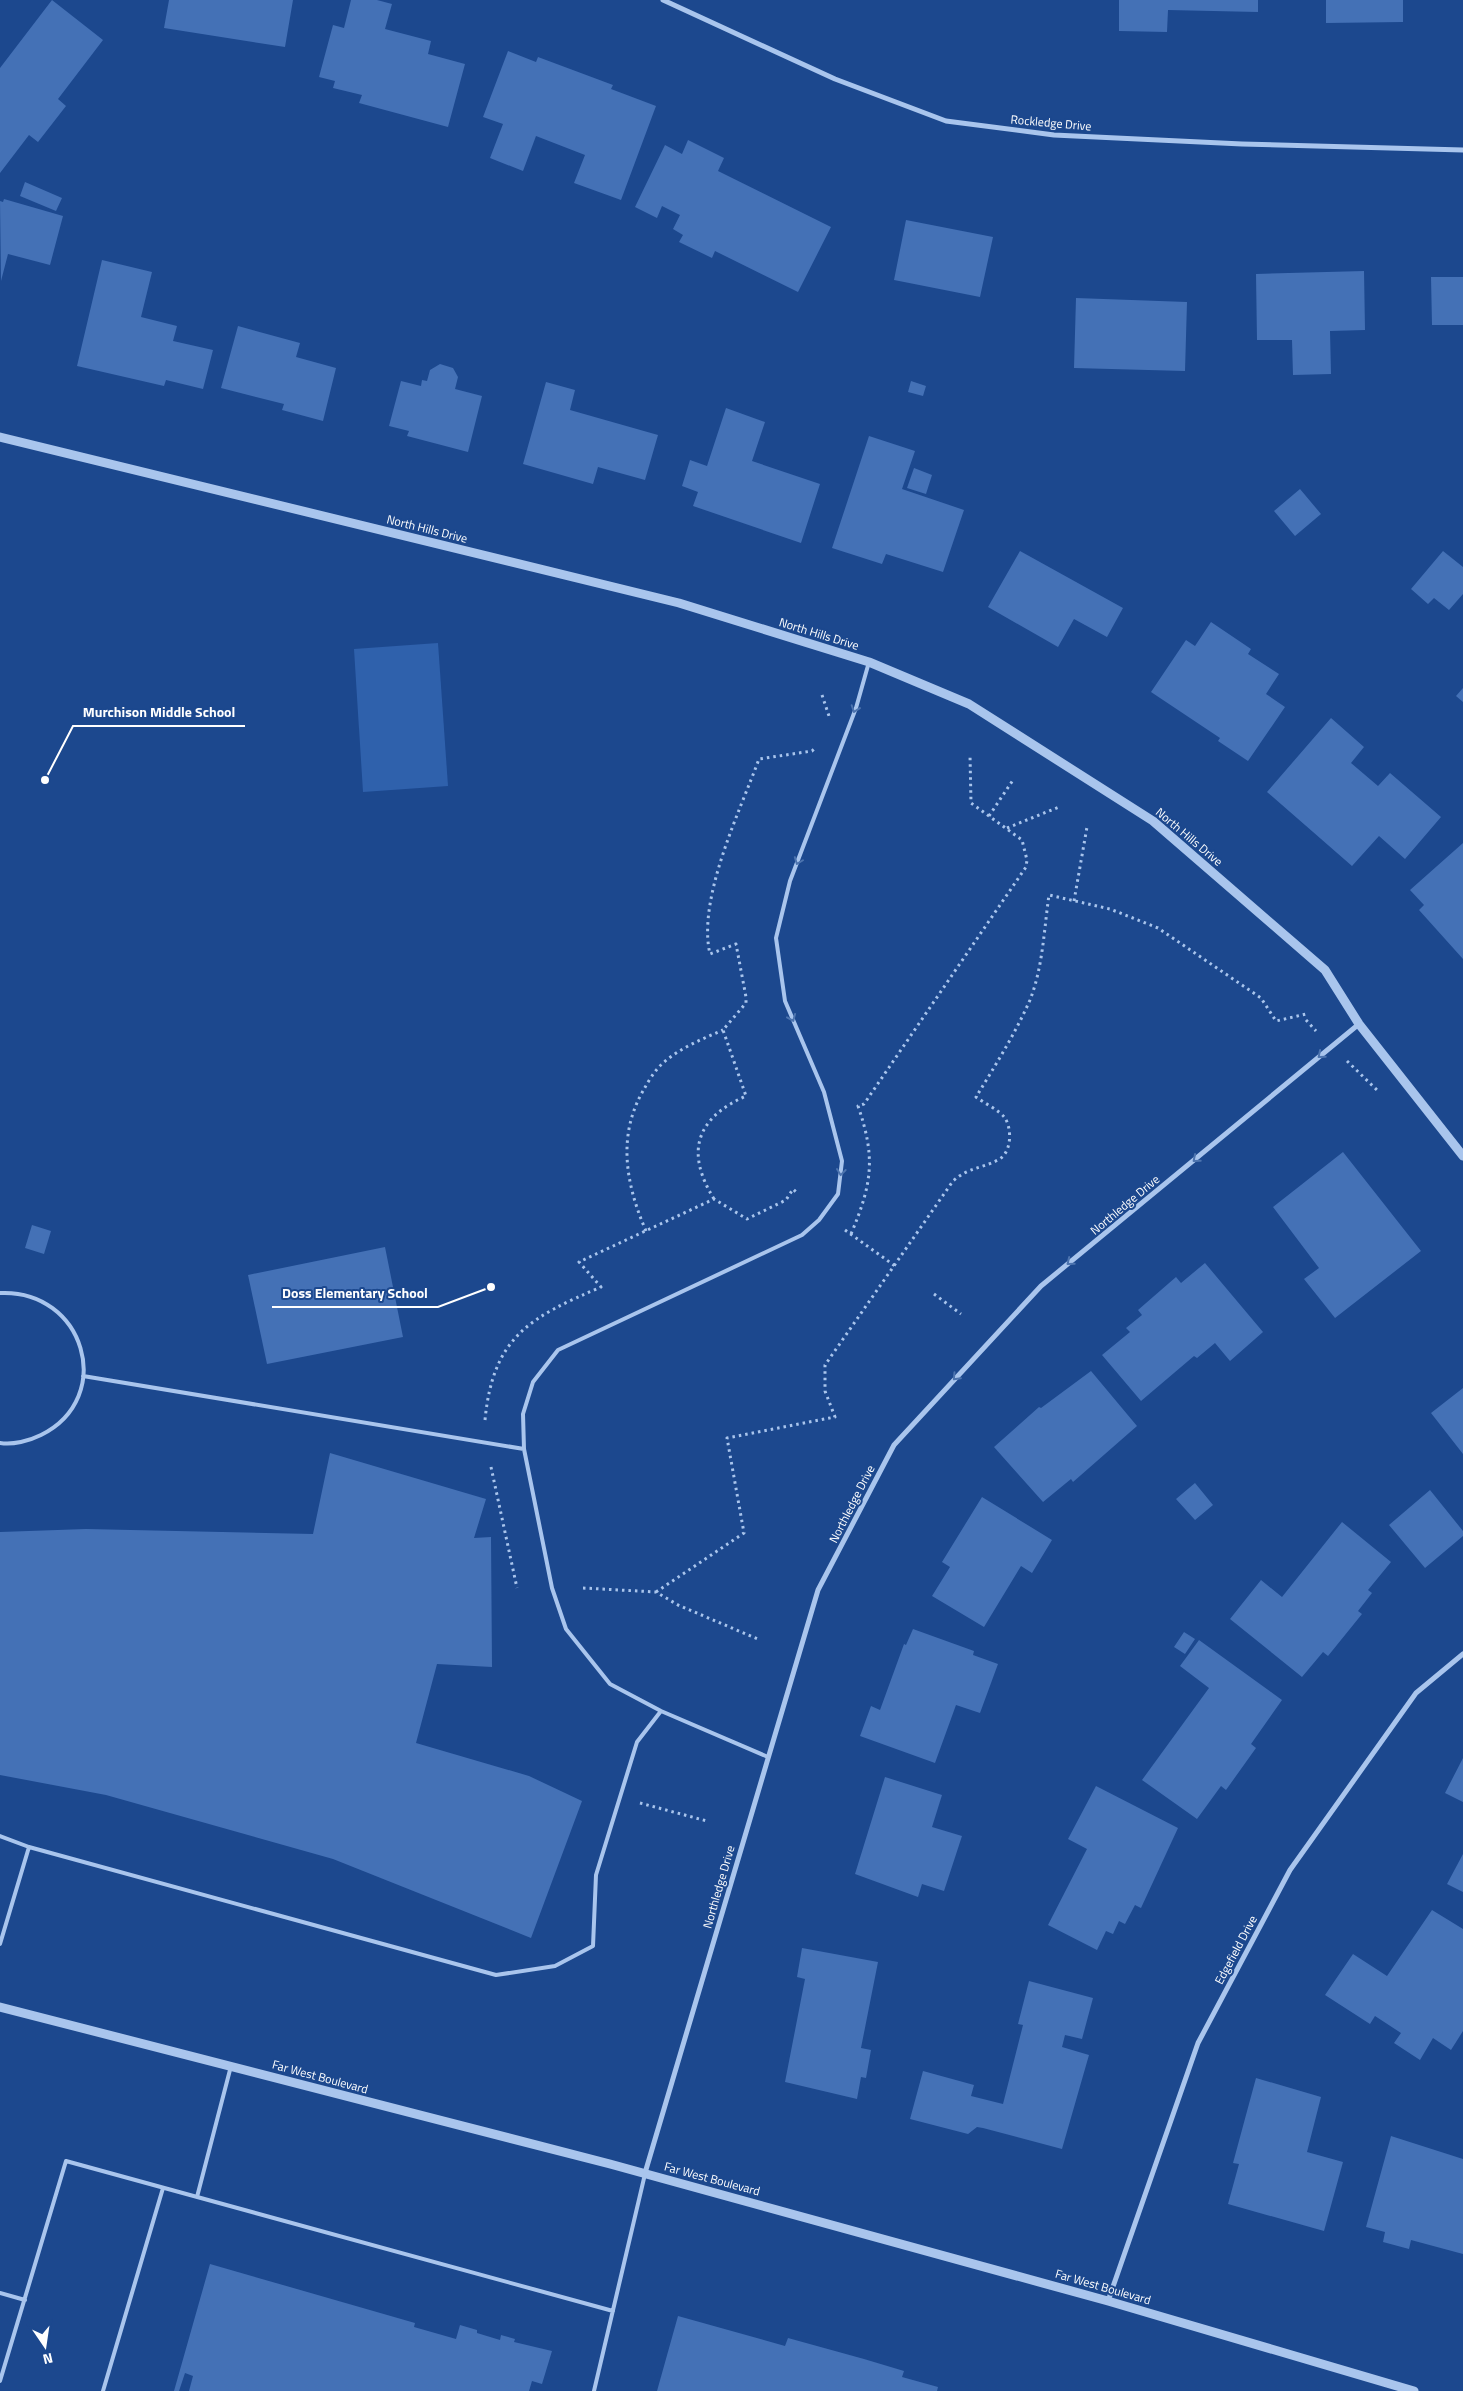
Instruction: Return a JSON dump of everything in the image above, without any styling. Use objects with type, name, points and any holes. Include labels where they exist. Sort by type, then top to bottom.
[{"type":"street","name":"Rockledge Drive","points":[[663,0],[835,78],[946,121],[1054,135],[1252,144],[1463,150]]},
{"type":"street","name":"North Hills Drive","points":[[0,437],[678,603],[870,662],[969,704],[1153,821],[1325,970],[1359,1024],[1463,1156]]},
{"type":"street","name":"Northledge Drive","points":[[645,2173],[818,1590],[894,1445],[1041,1286],[1359,1024]]},
{"type":"street","name":"Edgefield Drive","points":[[1108,2301],[1198,2043],[1290,1870],[1416,1693],[1463,1654]]},
{"type":"street","name":"Far West Boulevard","points":[[0,2007],[645,2173],[1108,2301],[1414,2391]]},
{"type":"lane","points":[[768,1757],[661,1712],[610,1684],[566,1629],[552,1588],[524,1450],[523,1414],[533,1382],[558,1350],[802,1235],[819,1220],[838,1194],[842,1161],[824,1092],[785,1001],[776,938],[790,881],[856,708],[870,662]]},
{"type":"lane","points":[[0,1293],[17,1292],[40,1299],[61,1314],[76,1335],[83,1360],[82,1386],[72,1409],[54,1428],[31,1440],[0,1443]]},
{"type":"lane","points":[[82,1376],[524,1450]]},
{"type":"lane","points":[[0,1836],[29,1847],[496,1975],[555,1966],[593,1946],[596,1875],[637,1742],[661,1712]]},
{"type":"lane","points":[[0,1944],[29,1847]]},
{"type":"lane","points":[[197,2197],[231,2066]]},
{"type":"lane","points":[[0,2382],[66,2161],[613,2311]]},
{"type":"lane","points":[[594,2391],[645,2173]]},
{"type":"lane","points":[[103,2391],[163,2188]]},
{"type":"lane","points":[[0,2293],[25,2300]]},
{"type":"path","points":[[822,695],[829,714],[828,721]]},
{"type":"path","points":[[646,1231],[635,1206],[626,1157],[626,1135],[635,1105],[649,1080],[662,1064],[687,1046],[723,1030],[746,1003],[736,944],[710,954],[707,941],[708,916],[714,884],[759,759],[812,751],[821,744]]},
{"type":"path","points":[[851,1234],[864,1202],[870,1176],[870,1150],[858,1106],[864,1104],[1026,868],[1028,860],[1022,840],[971,803],[970,755]]},
{"type":"path","points":[[989,816],[1013,780]]},
{"type":"path","points":[[1007,828],[1059,806]]},
{"type":"path","points":[[1074,901],[1087,827]]},
{"type":"path","points":[[656,1592],[744,1534],[727,1438],[835,1417],[826,1391],[825,1365],[953,1181],[964,1172],[1000,1159],[1007,1151],[1010,1134],[1004,1117],[976,1097],[1007,1046],[1030,999],[1040,963],[1049,895],[1110,909],[1158,928],[1261,998],[1276,1021],[1306,1014]]},
{"type":"path","points":[[723,1030],[746,1096],[716,1112],[707,1121],[701,1134],[698,1148],[699,1165],[706,1184],[714,1198],[747,1219],[786,1200],[793,1190],[797,1193]]},
{"type":"path","points":[[485,1420],[487,1398],[494,1376],[509,1344],[528,1324],[553,1308],[601,1286],[579,1262],[714,1198]]},
{"type":"path","points":[[845,1230],[895,1266]]},
{"type":"path","points":[[934,1294],[961,1314]]},
{"type":"path","points":[[489,1458],[517,1588]]},
{"type":"path","points":[[583,1588],[656,1592],[687,1608],[760,1640]]},
{"type":"path","points":[[640,1803],[707,1821]]},
{"type":"shaded area","points":[[438,643],[448,786],[363,792],[354,649]]},
{"type":"building","points":[[52,0],[103,40],[58,99],[66,106],[38,142],[29,135],[0,173],[0,68]]},
{"type":"building","points":[[169,0],[293,0],[285,47],[164,28]]},
{"type":"building","points":[[351,0],[377,0],[392,4],[385,29],[431,41],[428,54],[465,64],[448,127],[359,103],[362,95],[333,88],[335,81],[319,77],[333,25],[344,28]]},
{"type":"building","points":[[1119,0],[1258,0],[1258,12],[1168,10],[1167,32],[1119,31]]},
{"type":"building","points":[[1326,0],[1403,0],[1403,22],[1326,23]]},
{"type":"building","points":[[508,51],[536,62],[538,57],[613,85],[611,89],[656,106],[621,200],[574,183],[585,155],[536,136],[523,171],[490,158],[503,124],[483,117]]},
{"type":"building","points":[[688,140],[724,158],[718,171],[831,227],[798,292],[715,251],[712,258],[679,242],[683,235],[673,229],[680,215],[662,206],[657,218],[635,207],[665,145],[682,154]]},
{"type":"building","points":[[25,182],[62,198],[56,211],[20,196]]},
{"type":"building","points":[[4,199],[63,216],[50,265],[8,254],[1,281],[0,201],[3,202]]},
{"type":"building","points":[[906,220],[993,237],[980,297],[894,280]]},
{"type":"building","points":[[102,260],[152,272],[141,317],[177,326],[173,341],[213,350],[203,389],[166,380],[164,386],[77,366]]},
{"type":"building","points":[[1364,271],[1365,330],[1330,331],[1331,374],[1293,375],[1292,340],[1257,340],[1256,274]]},
{"type":"building","points":[[1431,277],[1463,277],[1463,325],[1432,325]]},
{"type":"building","points":[[1076,298],[1187,302],[1185,371],[1074,368]]},
{"type":"building","points":[[238,326],[300,343],[296,357],[336,368],[323,421],[282,410],[284,404],[221,388]]},
{"type":"building","points":[[440,364],[453,368],[458,377],[455,389],[482,396],[468,452],[407,436],[409,431],[389,426],[401,381],[421,386],[422,380],[427,381],[430,370]]},
{"type":"building","points":[[911,381],[926,386],[923,396],[908,392]]},
{"type":"building","points":[[546,382],[575,390],[570,410],[658,435],[645,480],[598,467],[593,484],[523,464]]},
{"type":"building","points":[[726,408],[765,422],[752,461],[820,484],[801,543],[693,506],[698,492],[682,486],[690,460],[707,466]]},
{"type":"building","points":[[869,436],[915,451],[902,489],[964,510],[943,572],[886,554],[882,564],[832,548]]},
{"type":"building","points":[[914,468],[932,475],[926,494],[907,488]]},
{"type":"building","points":[[1300,489],[1321,514],[1295,536],[1274,511]]},
{"type":"building","points":[[1020,551],[1123,608],[1107,637],[1074,619],[1058,647],[988,607]]},
{"type":"building","points":[[1443,551],[1463,567],[1463,594],[1449,610],[1434,598],[1428,604],[1411,589]]},
{"type":"building","points":[[1211,622],[1251,649],[1248,654],[1279,674],[1266,694],[1285,707],[1248,761],[1218,741],[1220,738],[1151,692],[1186,640],[1195,646]]},
{"type":"building","points":[[1463,688],[1463,702],[1456,696]]},
{"type":"building","points":[[1331,718],[1364,747],[1351,763],[1378,786],[1390,773],[1441,817],[1405,859],[1379,836],[1352,866],[1267,792]]},
{"type":"building","points":[[1463,843],[1463,959],[1419,910],[1424,905],[1410,890]]},
{"type":"building","points":[[1343,1152],[1421,1251],[1335,1318],[1304,1279],[1319,1268],[1273,1207]]},
{"type":"building","points":[[32,1225],[51,1231],[44,1254],[25,1248]]},
{"type":"building","points":[[385,1247],[403,1337],[267,1364],[248,1275]]},
{"type":"building","points":[[1205,1263],[1263,1332],[1230,1361],[1215,1343],[1197,1358],[1194,1356],[1141,1401],[1102,1355],[1130,1332],[1126,1328],[1142,1315],[1138,1310],[1176,1277],[1181,1283]]},
{"type":"building","points":[[1091,1371],[1137,1426],[1073,1482],[1071,1479],[1043,1502],[994,1447],[1039,1407],[1041,1408]]},
{"type":"building","points":[[1463,1388],[1463,1454],[1431,1413]]},
{"type":"building","points":[[330,1453],[486,1499],[474,1538],[491,1537],[492,1667],[437,1664],[416,1743],[529,1776],[582,1801],[531,1938],[333,1859],[106,1795],[0,1775],[0,1532],[86,1529],[313,1534]]},
{"type":"building","points":[[1195,1483],[1213,1505],[1195,1520],[1176,1499]]},
{"type":"building","points":[[1430,1490],[1463,1531],[1463,1536],[1425,1568],[1389,1525]]},
{"type":"building","points":[[982,1497],[1052,1540],[1032,1573],[1021,1566],[984,1627],[932,1596],[950,1567],[942,1562]]},
{"type":"building","points":[[1342,1522],[1391,1562],[1368,1590],[1372,1593],[1358,1611],[1362,1614],[1328,1656],[1323,1652],[1302,1677],[1230,1619],[1261,1580],[1282,1597]]},
{"type":"building","points":[[913,1629],[974,1651],[973,1655],[998,1664],[980,1713],[956,1705],[935,1763],[860,1736],[871,1706],[880,1710],[904,1644],[906,1645]]},
{"type":"building","points":[[1184,1632],[1195,1639],[1185,1654],[1174,1647]]},
{"type":"building","points":[[1199,1640],[1282,1700],[1251,1744],[1256,1748],[1226,1790],[1221,1786],[1197,1819],[1142,1780],[1209,1688],[1180,1666]]},
{"type":"building","points":[[1463,1758],[1463,1802],[1445,1793]]},
{"type":"building","points":[[885,1777],[942,1795],[932,1827],[962,1836],[944,1891],[922,1884],[918,1897],[855,1874]]},
{"type":"building","points":[[1096,1786],[1178,1828],[1141,1908],[1135,1905],[1125,1924],[1119,1921],[1113,1934],[1106,1931],[1097,1950],[1048,1925],[1087,1849],[1068,1839]]},
{"type":"building","points":[[1463,1854],[1463,1892],[1447,1884]]},
{"type":"building","points":[[1432,1910],[1463,1929],[1463,2031],[1451,2050],[1433,2038],[1420,2060],[1394,2043],[1401,2033],[1375,2016],[1370,2024],[1325,1995],[1353,1954],[1387,1976]]},
{"type":"building","points":[[802,1948],[878,1962],[861,2048],[871,2050],[866,2078],[861,2077],[857,2099],[785,2082],[805,1979],[797,1977]]},
{"type":"building","points":[[1029,1981],[1093,1998],[1082,2039],[1065,2035],[1062,2047],[1089,2055],[1062,2149],[983,2128],[977,2127],[968,2134],[910,2119],[923,2071],[974,2085],[971,2096],[1003,2104],[1023,2025],[1018,2024]]},
{"type":"building","points":[[1256,2078],[1321,2097],[1307,2152],[1343,2162],[1324,2231],[1228,2204],[1239,2164],[1233,2163]]},
{"type":"building","points":[[1391,2136],[1463,2159],[1463,2254],[1411,2240],[1409,2249],[1383,2242],[1385,2232],[1366,2227]]},
{"type":"building","points":[[210,2264],[415,2323],[414,2327],[456,2339],[460,2325],[477,2330],[477,2333],[500,2340],[501,2335],[515,2339],[514,2342],[552,2351],[542,2384],[532,2381],[529,2391],[189,2391],[193,2376],[185,2373],[179,2391],[174,2391]]},
{"type":"building","points":[[678,2316],[785,2346],[788,2338],[864,2359],[904,2371],[902,2377],[938,2387],[937,2391],[657,2391]]},
{"type":"place","name":"Murchison Middle School","points":[[45,780]]},
{"type":"place","name":"Doss Elementary School","points":[[491,1287]]}]
